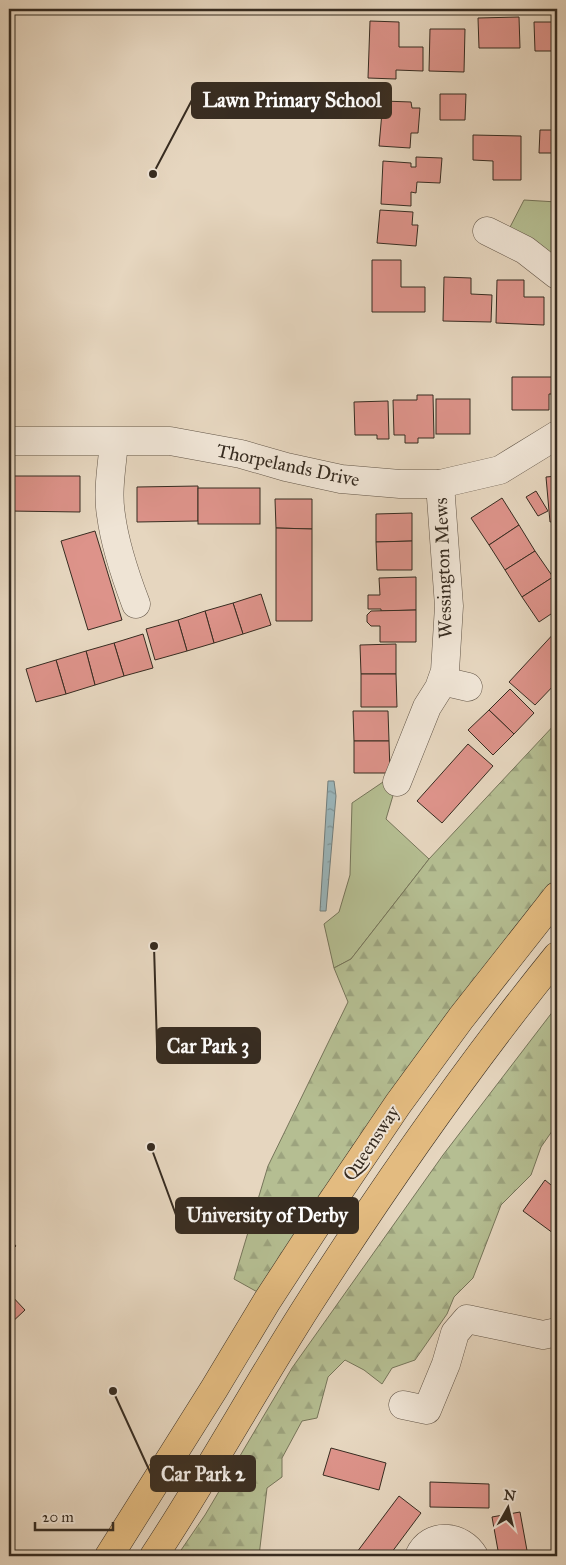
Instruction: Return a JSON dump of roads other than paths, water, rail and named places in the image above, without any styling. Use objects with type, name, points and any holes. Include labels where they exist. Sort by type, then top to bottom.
[{"type":"highway","name":"Queensway","points":[[109,1556],[214,1389],[266,1301],[324,1212],[398,1104],[461,1018],[557,896]]},
{"type":"highway","name":"Queensway","points":[[154,1556],[353,1235],[504,1021],[557,956]]},
{"type":"street","points":[[487,231],[525,250],[557,275]]},
{"type":"street","name":"Thorpelands Drive","points":[[9,441],[170,442],[204,446],[341,479],[400,484],[440,484],[500,470],[557,435]]},
{"type":"street","points":[[114,442],[110,484],[110,514],[120,560],[136,604]]},
{"type":"street","name":"Wessington Mews","points":[[397,782],[427,707],[439,688],[446,671],[449,606],[440,484]]},
{"type":"street","points":[[442,681],[468,687]]},
{"type":"street","points":[[403,1405],[427,1410],[446,1364],[455,1333],[467,1319],[543,1335],[557,1332]]},
{"type":"street","points":[[419,1556],[425,1546],[431,1542],[446,1538],[461,1542],[474,1556]]},
{"type":"water","points":[[328,781],[334,781],[336,796],[326,911],[320,911]]},
{"type":"place","name":"Lawn Primary School","points":[[153,174]]},
{"type":"place","name":"Car Park 3","points":[[154,946]]},
{"type":"place","name":"University of Derby","points":[[151,1147]]},
{"type":"place","name":"Car Park 2","points":[[113,1391]]}]
